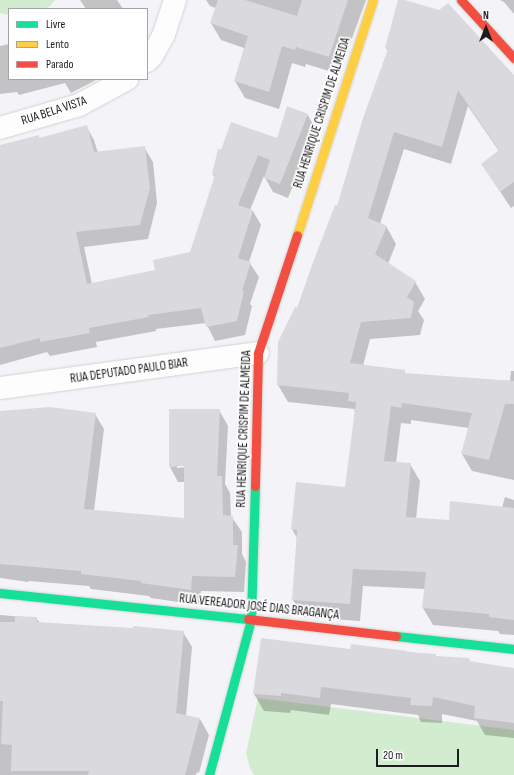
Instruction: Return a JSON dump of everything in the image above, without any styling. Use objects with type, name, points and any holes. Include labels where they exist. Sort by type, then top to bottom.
[{"type":"street","points":[[148,61],[164,34],[175,0]]},
{"type":"street","name":"RUA HENRIQUE CRISPIM DE ALMEIDA","points":[[209,775],[251,619],[258,353],[373,0]]},
{"type":"street","points":[[461,0],[514,58]]},
{"type":"street","name":"RUA BELA VISTA","points":[[0,128],[79,105],[125,80]]},
{"type":"street","name":"RUA DEPUTADO PAULO BIAR","points":[[0,388],[258,353]]},
{"type":"street","name":"RUA VEREADOR JOSÉ DIAS BRAGANÇA","points":[[0,593],[251,619],[514,649]]},
{"type":"green space","points":[[0,0],[55,0],[49,7],[46,8],[8,8],[8,15],[0,13]]},
{"type":"green space","points":[[258,698],[514,730],[514,775],[254,775],[250,768],[246,753]]},
{"type":"building","points":[[218,0],[245,0],[297,16],[302,0],[348,0],[329,57],[296,47],[295,50],[282,46],[269,92],[234,81],[248,36],[210,23]]},
{"type":"building","points":[[398,0],[405,0],[439,10],[448,3],[514,75],[514,182],[500,192],[481,164],[499,150],[458,90],[442,147],[394,132],[368,218],[387,226],[375,254],[416,281],[407,297],[414,302],[411,318],[361,322],[350,363],[405,370],[405,373],[514,381],[514,404],[505,404],[489,460],[461,454],[472,413],[402,403],[401,408],[391,406],[384,461],[411,463],[406,517],[449,520],[450,501],[514,508],[514,620],[489,617],[489,614],[422,608],[426,572],[353,569],[350,604],[292,600],[297,530],[291,529],[296,482],[345,487],[356,402],[348,401],[349,393],[277,385],[278,342],[295,307],[297,308],[335,205],[337,206],[363,118],[388,49],[385,48]]},
{"type":"building","points":[[287,106],[308,114],[280,184],[264,178],[270,160],[258,155],[238,205],[253,210],[238,258],[251,262],[242,291],[244,291],[237,321],[206,327],[201,308],[148,315],[149,317],[89,328],[90,333],[40,342],[40,338],[0,348],[0,145],[39,135],[39,138],[87,125],[94,152],[145,146],[150,188],[140,225],[76,232],[87,284],[155,270],[153,260],[190,252],[215,175],[212,174],[218,149],[221,150],[231,122],[277,138]]},
{"type":"building","points":[[50,407],[96,413],[84,509],[184,518],[184,466],[169,467],[169,409],[220,409],[217,476],[222,476],[223,515],[233,516],[233,545],[238,545],[235,577],[192,576],[191,590],[141,583],[141,581],[81,574],[81,571],[0,564],[0,411]]},
{"type":"building","points":[[15,616],[37,617],[37,622],[133,628],[133,626],[184,631],[176,713],[200,718],[185,775],[88,775],[89,771],[11,771],[12,745],[1,744],[3,701],[0,701],[0,622],[15,622]]},
{"type":"building","points":[[261,638],[350,649],[351,644],[407,652],[436,654],[436,656],[469,658],[469,661],[514,668],[514,723],[474,718],[475,706],[433,697],[432,706],[410,705],[411,698],[321,687],[320,698],[281,693],[281,696],[253,694]]},
{"type":"traffic: fast","points":[[209,775],[251,619],[255,486]]},
{"type":"traffic: fast","points":[[0,593],[248,619]]},
{"type":"traffic: fast","points":[[396,636],[514,649]]},
{"type":"traffic: slow","points":[[297,235],[373,0]]},
{"type":"traffic: jam","points":[[461,0],[514,58]]},
{"type":"traffic: jam","points":[[255,486],[258,353],[297,235]]},
{"type":"traffic: jam","points":[[248,619],[396,636]]}]
